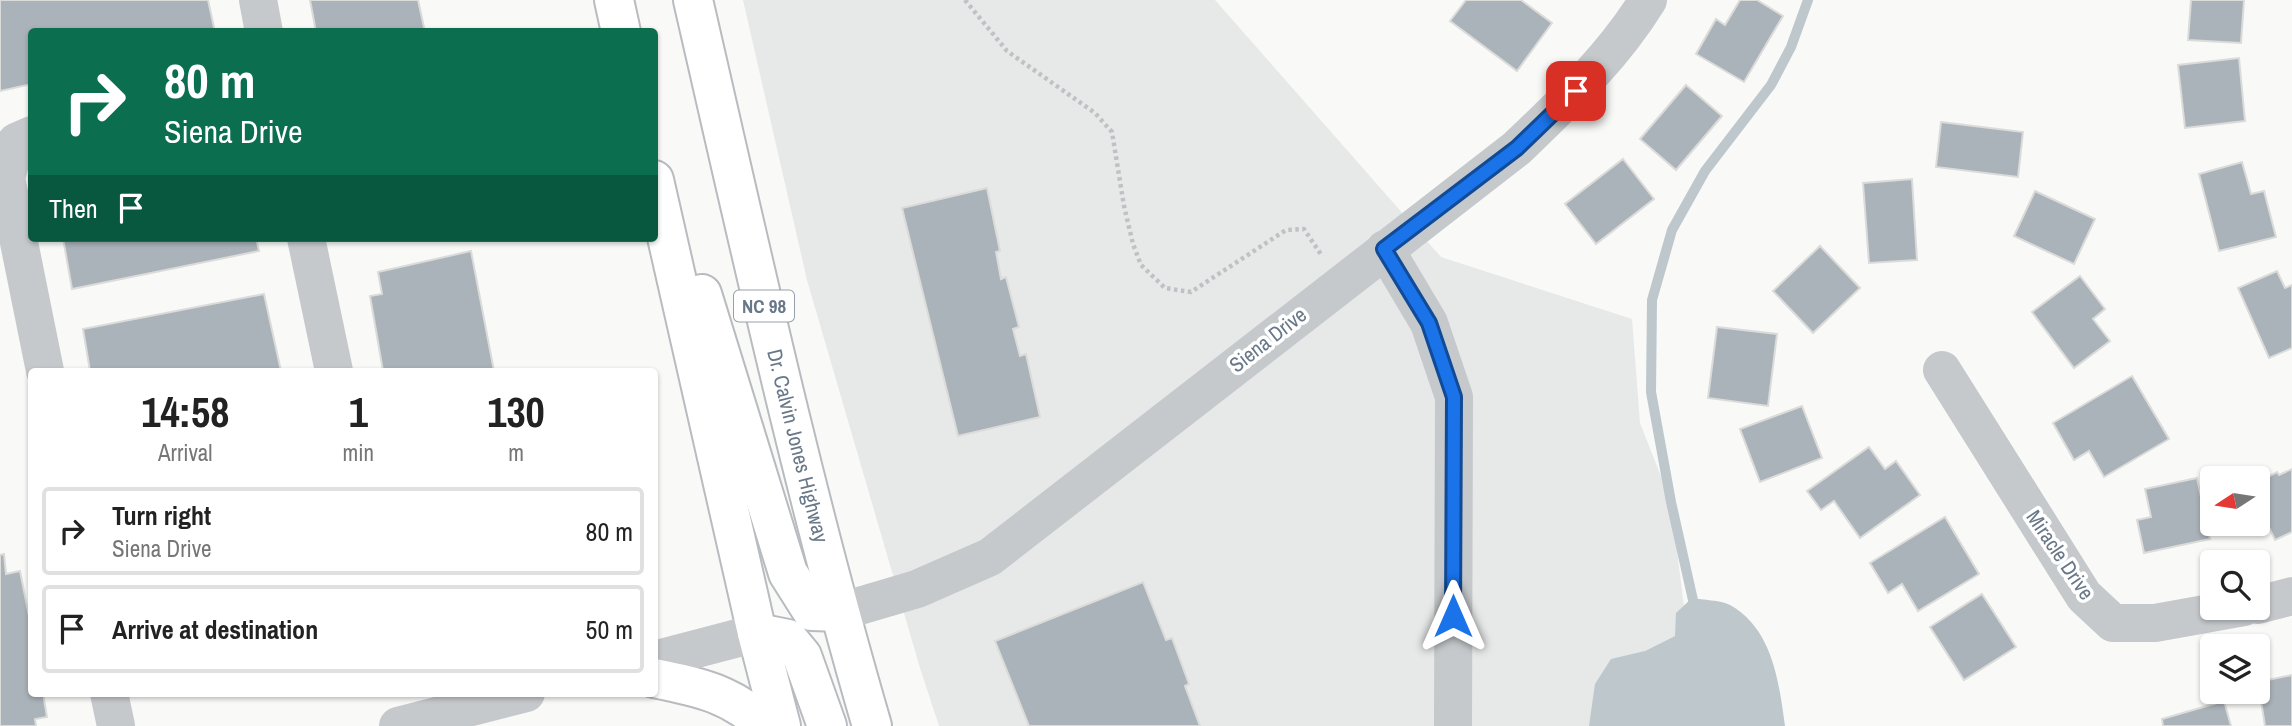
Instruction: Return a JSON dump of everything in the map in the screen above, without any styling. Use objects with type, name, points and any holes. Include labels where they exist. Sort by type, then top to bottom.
[{"type":"highway","points":[[614,0],[620,28]]},
{"type":"highway","name":"Dr. Calvin Jones Highway","points":[[693,0],[799,456],[839,612],[872,726]]},
{"type":"highway","points":[[658,188],[709,313],[788,573],[812,611],[839,612]]},
{"type":"highway","points":[[658,196],[757,634],[781,726]]},
{"type":"highway","points":[[757,634],[788,639],[802,656],[827,726]]},
{"type":"highway","points":[[658,679],[693,685],[724,695],[767,726]]},
{"type":"street","points":[[258,0],[263,28]]},
{"type":"street","name":"Siena Drive","points":[[839,612],[917,589],[990,557],[1517,148],[1595,72],[1630,30],[1648,0]]},
{"type":"street","points":[[28,137],[16,142],[6,178],[44,368]]},
{"type":"street","points":[[307,242],[333,368]]},
{"type":"street","points":[[1384,249],[1429,323],[1454,397],[1453,726]]},
{"type":"street","name":"Miracle Drive","points":[[1942,370],[2084,596],[2113,623],[2155,623],[2200,615]]},
{"type":"street","points":[[2270,602],[2292,596]]},
{"type":"street","points":[[658,659],[757,634]]},
{"type":"street","points":[[110,697],[116,726]]},
{"type":"street","points":[[398,726],[510,697]]},
{"type":"path","points":[[965,0],[1007,51],[1095,113],[1112,132],[1133,244],[1141,265],[1165,288],[1191,292],[1286,230],[1304,229],[1324,258]]},
{"type":"shaded area","points":[[743,0],[1215,0],[1441,257],[1632,319],[1640,423],[1671,502],[1686,623],[1675,636],[1645,651],[1590,726],[939,726],[807,280]]},
{"type":"shaded area","points":[[1692,598],[1730,605],[1756,628],[1771,658],[1785,726],[1589,726],[1595,684],[1611,659],[1645,651],[1675,636],[1676,613]]},
{"type":"building","points":[[0,0],[208,0],[214,28],[28,28],[28,85],[0,91]]},
{"type":"building","points":[[310,0],[418,0],[424,28],[315,28]]},
{"type":"building","points":[[1466,0],[1521,0],[1552,23],[1517,71],[1450,21]]},
{"type":"building","points":[[1740,0],[1757,0],[1783,16],[1744,82],[1696,54],[1716,19],[1725,25]]},
{"type":"building","points":[[2191,0],[2244,0],[2241,43],[2188,40]]},
{"type":"building","points":[[2239,58],[2245,121],[2185,128],[2178,65]]},
{"type":"building","points":[[1686,85],[1722,116],[1676,170],[1640,139]]},
{"type":"building","points":[[1941,122],[2023,132],[2018,177],[1936,167]]},
{"type":"building","points":[[1623,159],[1654,199],[1596,244],[1565,204]]},
{"type":"building","points":[[2242,162],[2251,194],[2264,191],[2276,237],[2219,251],[2199,174]]},
{"type":"building","points":[[1912,179],[1917,260],[1869,263],[1863,183]]},
{"type":"building","points":[[987,188],[1000,251],[996,252],[1001,279],[1006,277],[1019,327],[1013,329],[1020,356],[1026,354],[1040,417],[958,436],[902,208]]},
{"type":"building","points":[[2035,191],[2095,219],[2074,264],[2014,236]]},
{"type":"building","points":[[64,242],[257,242],[259,251],[72,289]]},
{"type":"building","points":[[1820,246],[1860,288],[1813,333],[1773,291]]},
{"type":"building","points":[[471,251],[493,368],[382,368],[370,296],[382,294],[378,272]]},
{"type":"building","points":[[2277,271],[2285,288],[2292,285],[2292,348],[2269,358],[2238,288]]},
{"type":"building","points":[[2080,276],[2105,309],[2093,319],[2110,341],[2074,368],[2032,312]]},
{"type":"building","points":[[264,294],[280,368],[90,368],[83,329]]},
{"type":"building","points":[[1717,327],[1777,334],[1768,406],[1708,398]]},
{"type":"building","points":[[2132,376],[2169,439],[2104,477],[2089,451],[2074,460],[2053,423]]},
{"type":"building","points":[[1802,406],[1822,458],[1760,482],[1740,429]]},
{"type":"building","points":[[1869,447],[1885,469],[1896,461],[1920,495],[1860,538],[1834,501],[1821,510],[1807,491]]},
{"type":"building","points":[[2292,469],[2292,532],[2275,540],[2270,529],[2270,476],[2277,472],[2279,475]]},
{"type":"building","points":[[2197,478],[2200,492],[2200,536],[2209,536],[2210,539],[2144,553],[2137,520],[2151,517],[2145,489]]},
{"type":"building","points":[[1945,517],[1979,574],[1918,611],[1902,584],[1888,593],[1870,563]]},
{"type":"building","points":[[4,554],[6,574],[20,571],[28,611],[28,697],[44,697],[47,717],[35,719],[36,726],[0,726],[0,555]]},
{"type":"building","points":[[1143,582],[1166,640],[1172,638],[1189,684],[1185,686],[1200,726],[1029,726],[995,641]]},
{"type":"building","points":[[1982,594],[2016,647],[1964,680],[1930,627]]},
{"type":"building","points":[[2292,675],[2292,726],[2265,726],[2262,704],[2270,704],[2270,680]]},
{"type":"building","points":[[2214,704],[2225,704],[2231,726],[2163,726],[2162,719]]},
{"type":"waterway","points":[[1695,609],[1671,502],[1651,392],[1652,300],[1672,230],[1705,171],[1771,85],[1791,47],[1808,0]]},
{"type":"route","points":[[1453,616],[1454,397],[1429,323],[1384,249],[1517,148],[1576,91]]}]
